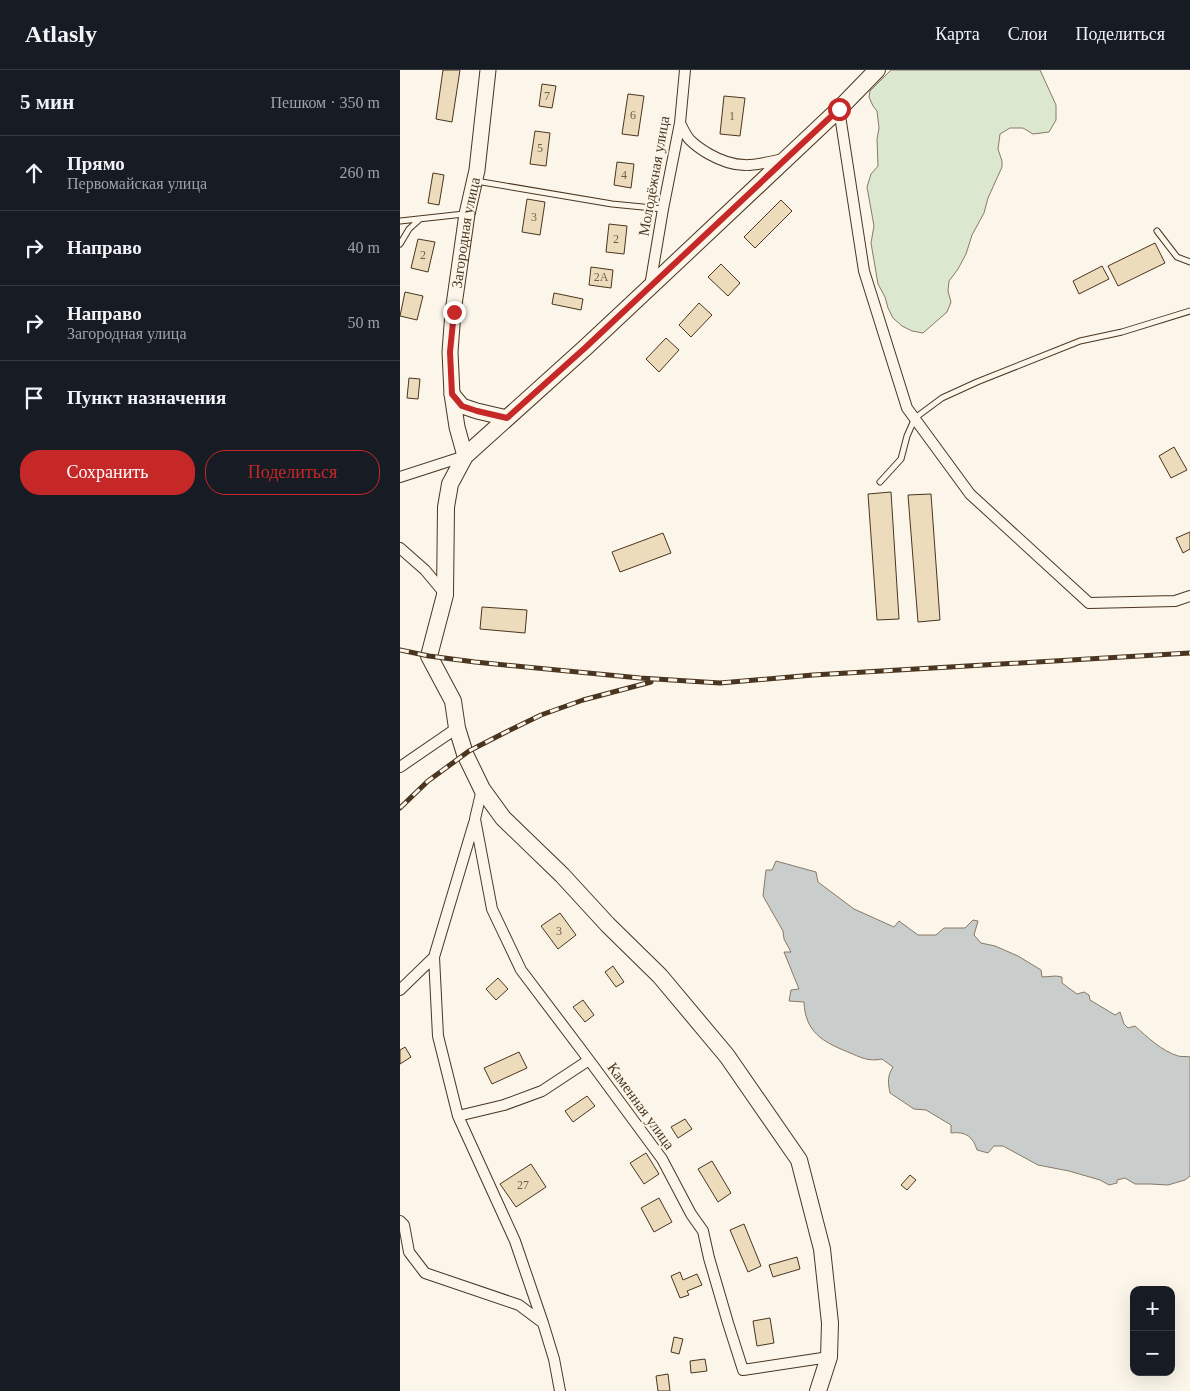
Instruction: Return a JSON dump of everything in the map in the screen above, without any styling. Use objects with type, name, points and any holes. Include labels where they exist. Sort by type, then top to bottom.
[{"type":"main road","points":[[818,1391],[829,1357],[830,1323],[822,1250],[799,1160],[727,1056],[660,976],[608,925],[562,875],[503,818],[482,789],[466,754],[457,728],[453,701],[429,656],[445,594],[446,507],[450,484],[465,456],[650,288],[839,109],[877,70]]},
{"type":"street","name":"Загородная улица","points":[[465,456],[457,427],[452,394],[450,352],[467,214],[477,170],[488,70]]},
{"type":"street","name":"Молодёжная улица","points":[[650,288],[680,123],[686,70]]},
{"type":"street","points":[[839,109],[864,271],[907,408],[914,418],[970,494],[1089,604],[1175,601],[1190,596]]},
{"type":"street","points":[[680,123],[689,139],[721,161],[738,165],[757,165],[787,158]]},
{"type":"street","points":[[452,394],[462,406],[507,418]]},
{"type":"street","points":[[400,476],[465,456]]},
{"type":"street","points":[[400,548],[425,570],[445,594]]},
{"type":"street","points":[[400,767],[457,728]]},
{"type":"street","name":"Каменная улица","points":[[482,789],[475,819],[492,909],[521,970],[662,1159],[691,1214],[703,1231],[709,1258],[743,1370],[829,1357]]},
{"type":"street","points":[[475,819],[434,958],[438,1036],[458,1116],[515,1242],[554,1359],[560,1391]]},
{"type":"street","points":[[400,990],[434,958]]},
{"type":"street","points":[[458,1116],[504,1106],[542,1091],[589,1060]]},
{"type":"street","points":[[400,1221],[404,1225],[408,1252],[425,1273],[519,1305],[543,1323]]},
{"type":"lane","points":[[474,180],[612,204],[663,209]]},
{"type":"lane","points":[[400,221],[467,214]]},
{"type":"lane","points":[[400,244],[410,228],[419,219]]},
{"type":"lane","points":[[1158,231],[1177,257],[1190,262]]},
{"type":"lane","points":[[880,482],[901,458],[914,418],[942,398],[1080,341],[1122,332],[1190,311]]},
{"type":"green space","points":[[891,70],[1040,70],[1056,105],[1056,120],[1049,132],[1033,134],[1023,128],[1010,128],[1000,134],[998,149],[1002,167],[988,198],[984,213],[972,235],[966,254],[949,281],[948,291],[951,302],[947,312],[923,333],[912,331],[902,326],[893,318],[878,284],[871,243],[874,226],[867,187],[871,174],[878,166],[877,139],[879,128],[877,111],[869,97],[870,91]]},
{"type":"shaded area","points":[[776,861],[816,872],[818,882],[854,909],[894,927],[899,921],[918,935],[936,935],[944,928],[965,928],[973,920],[978,921],[974,935],[981,943],[995,946],[1018,956],[1041,970],[1042,977],[1062,977],[1062,983],[1077,994],[1084,992],[1089,995],[1090,1000],[1115,1015],[1120,1012],[1124,1024],[1128,1028],[1135,1026],[1166,1051],[1178,1056],[1190,1057],[1190,1176],[1185,1180],[1168,1185],[1135,1184],[1125,1178],[1109,1185],[1100,1180],[1069,1171],[1038,1165],[1003,1146],[994,1146],[988,1153],[977,1150],[971,1138],[965,1134],[951,1133],[951,1125],[926,1110],[914,1109],[890,1093],[888,1080],[893,1067],[882,1059],[864,1059],[823,1040],[817,1035],[808,1021],[804,1002],[789,1001],[791,990],[799,989],[784,952],[791,952],[784,939],[783,931],[763,896],[766,870],[772,870]]},
{"type":"building","points":[[443,70],[460,70],[452,122],[436,119]]},
{"type":"building","points":[[542,84],[556,86],[552,108],[539,106]]},
{"type":"building","points":[[628,94],[644,96],[638,136],[622,134]]},
{"type":"building","points":[[724,96],[745,98],[740,136],[720,134]]},
{"type":"building","points":[[535,131],[550,133],[546,166],[530,164]]},
{"type":"building","points":[[617,162],[634,164],[631,188],[614,185]]},
{"type":"building","points":[[433,173],[444,175],[439,205],[428,203]]},
{"type":"building","points":[[527,199],[545,202],[540,235],[522,232]]},
{"type":"building","points":[[781,200],[792,211],[755,248],[744,237]]},
{"type":"building","points":[[609,224],[627,226],[624,254],[606,252]]},
{"type":"building","points":[[418,239],[435,242],[428,272],[411,268]]},
{"type":"building","points":[[1155,243],[1165,263],[1118,286],[1108,266]]},
{"type":"building","points":[[721,264],[740,283],[728,296],[708,277]]},
{"type":"building","points":[[1102,266],[1109,279],[1079,294],[1073,281]]},
{"type":"building","points":[[591,267],[613,270],[611,288],[589,285]]},
{"type":"building","points":[[405,292],[423,296],[417,320],[400,316]]},
{"type":"building","points":[[554,293],[583,299],[581,310],[552,304]]},
{"type":"building","points":[[699,303],[712,315],[691,337],[679,325]]},
{"type":"building","points":[[666,338],[679,350],[659,372],[646,359]]},
{"type":"building","points":[[409,378],[420,379],[418,399],[407,398]]},
{"type":"building","points":[[1174,447],[1187,470],[1171,478],[1159,456]]},
{"type":"building","points":[[891,492],[899,619],[877,620],[868,494]]},
{"type":"building","points":[[931,494],[940,620],[918,622],[908,495]]},
{"type":"building","points":[[1190,532],[1190,549],[1183,553],[1176,538]]},
{"type":"building","points":[[663,533],[671,553],[620,572],[612,552]]},
{"type":"building","points":[[482,607],[527,610],[525,633],[480,629]]},
{"type":"building","points":[[560,913],[576,935],[558,949],[541,926]]},
{"type":"building","points":[[613,966],[624,982],[616,987],[605,972]]},
{"type":"building","points":[[498,978],[508,989],[496,1000],[486,989]]},
{"type":"building","points":[[583,1000],[594,1015],[585,1022],[573,1007]]},
{"type":"building","points":[[405,1047],[411,1057],[400,1064],[400,1050]]},
{"type":"building","points":[[519,1052],[527,1068],[492,1084],[484,1068]]},
{"type":"building","points":[[587,1096],[595,1106],[573,1122],[565,1111]]},
{"type":"building","points":[[685,1119],[692,1129],[678,1138],[671,1127]]},
{"type":"building","points":[[646,1153],[659,1174],[644,1184],[630,1163]]},
{"type":"building","points":[[712,1161],[731,1193],[718,1202],[698,1169]]},
{"type":"building","points":[[531,1164],[546,1187],[516,1207],[500,1184]]},
{"type":"building","points":[[910,1175],[916,1180],[907,1190],[901,1185]]},
{"type":"building","points":[[659,1198],[672,1222],[654,1232],[641,1208]]},
{"type":"building","points":[[744,1224],[761,1266],[748,1272],[730,1230]]},
{"type":"building","points":[[797,1257],[800,1269],[773,1277],[769,1265]]},
{"type":"building","points":[[680,1272],[683,1280],[697,1274],[702,1285],[687,1291],[689,1295],[680,1298],[671,1276]]},
{"type":"building","points":[[770,1318],[774,1343],[757,1346],[753,1321]]},
{"type":"building","points":[[674,1337],[683,1339],[679,1354],[671,1352]]},
{"type":"building","points":[[705,1359],[707,1371],[691,1373],[690,1361]]},
{"type":"building","points":[[668,1374],[670,1391],[658,1391],[656,1376]]},
{"type":"railway","points":[[400,650],[475,662],[640,678],[720,683],[813,675],[1190,653]]},
{"type":"railway","points":[[400,808],[428,781],[469,751],[506,732],[541,715],[583,700],[651,682]]},
{"type":"route","points":[[454,312],[450,352],[452,394],[462,406],[507,418],[650,288],[839,109]]}]
